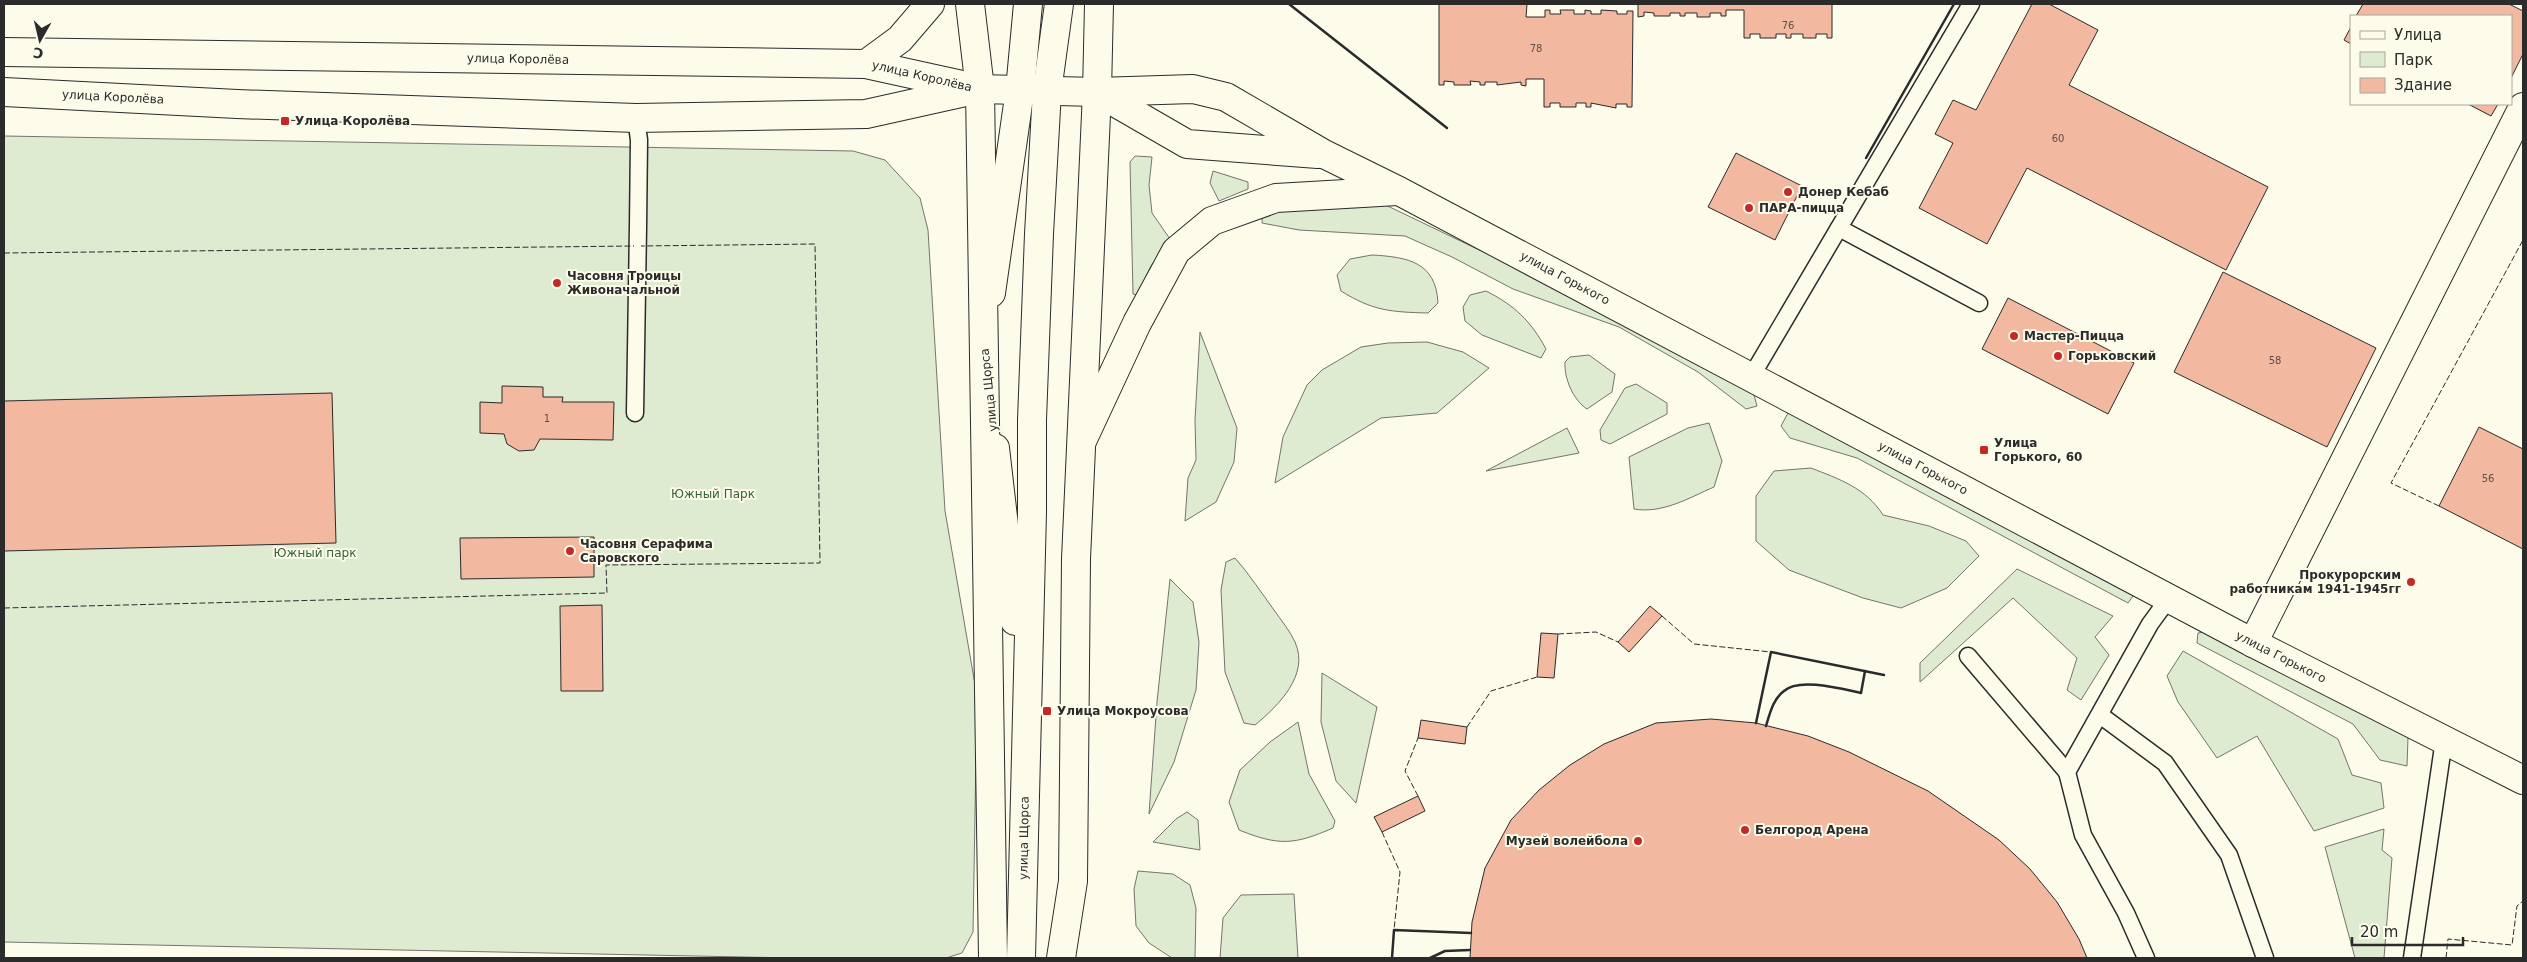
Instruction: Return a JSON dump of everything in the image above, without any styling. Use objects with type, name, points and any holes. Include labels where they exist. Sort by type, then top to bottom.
[{"type":"street","points":[[866,64],[900,40],[930,4]]},
{"type":"street","points":[[970,4],[980,89],[993,958]]},
{"type":"street","name":"улица Щорса","points":[[1026,717],[984,346],[1020,90],[1028,4]]},
{"type":"street","name":"улица Щорса","points":[[1020,958],[1032,512],[1032,410],[1039,234],[1047,91],[1059,4]]},
{"type":"street","points":[[1061,958],[1073,881],[1076,558],[1097,92],[1098,4]]},
{"type":"street","name":"улица Королёва","points":[[4,52],[226,53],[631,62],[866,64],[980,89]]},
{"type":"street","points":[[980,89],[1097,92]]},
{"type":"street","name":"улица Королёва","points":[[4,92],[237,104],[636,118],[866,114],[980,89]]},
{"type":"street","name":"улица Горького","points":[[1097,92],[1193,89],[1226,97],[1324,154],[1400,190],[2253,643],[2523,780]]},
{"type":"street","name":"улица Горького","points":[[1097,92],[1187,144],[1324,154]]},
{"type":"street","points":[[2253,643],[2523,107]]},
{"type":"street","points":[[1082,441],[1137,323],[1176,251],[1212,221],[1276,198],[1400,190]]},
{"type":"lane","points":[[1752,377],[1971,4]]},
{"type":"lane","points":[[635,413],[638,217],[638,140],[636,118]]},
{"type":"lane","points":[[1839,228],[1979,303]]},
{"type":"lane","points":[[2067,772],[2150,624],[2168,598]]},
{"type":"lane","points":[[1968,656],[2067,772],[2083,835],[2126,913],[2146,958]]},
{"type":"lane","points":[[2100,715],[2165,763],[2229,855],[2265,958]]},
{"type":"lane","points":[[2412,958],[2444,740]]},
{"type":"green space","name":"Южный Парк","points":[[4,136],[853,151],[885,160],[920,198],[928,230],[945,511],[977,696],[973,932],[962,953],[946,958],[793,958],[4,942]]},
{"type":"green space","points":[[1135,156],[1152,157],[1149,185],[1152,213],[1170,239],[1151,266],[1137,295],[1133,294],[1130,162]]},
{"type":"green space","points":[[1213,171],[1248,182],[1248,189],[1219,201],[1210,183]]},
{"type":"green space","points":[[1371,198],[1750,380],[1757,406],[1746,409],[1698,372],[1619,327],[1513,289],[1452,257],[1405,236],[1299,230],[1262,223],[1263,205]]},
{"type":"green space","points":[[1372,255],[1408,260],[1418,264],[1432,278],[1438,303],[1428,313],[1393,311],[1363,303],[1341,291],[1337,275],[1350,259]]},
{"type":"green space","points":[[1486,291],[1505,302],[1528,322],[1546,349],[1541,358],[1482,335],[1465,321],[1463,307],[1470,295]]},
{"type":"green space","points":[[1200,332],[1237,428],[1234,462],[1216,502],[1185,521],[1188,478],[1196,460],[1195,420]]},
{"type":"green space","points":[[1427,342],[1463,352],[1489,368],[1437,413],[1381,418],[1275,483],[1283,437],[1307,385],[1322,370],[1361,347],[1388,343]]},
{"type":"green space","points":[[1589,355],[1615,374],[1612,392],[1587,409],[1570,388],[1565,362],[1570,357]]},
{"type":"green space","points":[[1636,384],[1667,403],[1667,414],[1610,444],[1601,440],[1600,430],[1625,388]]},
{"type":"green space","points":[[1788,413],[1807,413],[2119,579],[2133,596],[2128,603],[1857,458],[1790,438],[1781,426]]},
{"type":"green space","points":[[1709,423],[1722,461],[1714,487],[1665,507],[1644,510],[1634,509],[1629,457],[1688,428]]},
{"type":"green space","points":[[1567,428],[1579,453],[1486,471]]},
{"type":"green space","points":[[1811,468],[1860,491],[1869,498],[1883,515],[1929,526],[1966,541],[1979,556],[1947,588],[1901,608],[1863,598],[1789,570],[1756,541],[1756,496],[1774,471]]},
{"type":"green space","points":[[1235,558],[1288,630],[1299,654],[1295,678],[1289,689],[1273,709],[1255,725],[1244,723],[1225,672],[1221,590],[1226,562]]},
{"type":"green space","points":[[2017,569],[2113,616],[2095,637],[2109,655],[2081,700],[2067,690],[2077,658],[2013,598],[1920,682],[1920,663]]},
{"type":"green space","points":[[1170,579],[1193,602],[1199,642],[1196,690],[1174,762],[1149,814],[1157,702]]},
{"type":"green space","points":[[2212,631],[2393,722],[2408,738],[2407,766],[2380,760],[2353,724],[2197,643],[2198,633]]},
{"type":"green space","points":[[2183,651],[2338,739],[2352,775],[2381,783],[2384,808],[2314,831],[2257,736],[2217,758],[2178,702],[2167,676]]},
{"type":"green space","points":[[1322,673],[1377,707],[1356,803],[1336,781],[1321,722]]},
{"type":"green space","points":[[1298,722],[1309,774],[1335,821],[1333,828],[1307,838],[1286,841],[1265,839],[1239,830],[1229,802],[1240,770],[1270,742]]},
{"type":"green space","points":[[1187,812],[1198,820],[1200,850],[1153,842],[1176,819]]},
{"type":"green space","points":[[2384,829],[2382,850],[2392,858],[2384,958],[2355,958],[2325,847]]},
{"type":"green space","points":[[1138,871],[1173,874],[1190,885],[1196,908],[1195,958],[1172,958],[1149,943],[1136,926],[1134,889]]},
{"type":"green space","points":[[1294,894],[1298,958],[1220,958],[1223,918],[1241,895]]},
{"type":"building","points":[[1439,4],[1527,4],[1526,17],[1545,17],[1545,10],[1550,10],[1550,14],[1561,14],[1560,10],[1574,10],[1574,14],[1585,14],[1585,10],[1591,11],[1591,14],[1601,14],[1601,10],[1617,11],[1617,14],[1627,14],[1627,11],[1633,11],[1632,107],[1627,107],[1627,104],[1616,104],[1616,108],[1591,103],[1591,107],[1586,107],[1586,103],[1576,103],[1576,107],[1560,107],[1560,103],[1550,103],[1550,107],[1544,107],[1544,79],[1526,79],[1526,86],[1521,85],[1521,82],[1497,85],[1497,82],[1485,82],[1485,85],[1480,85],[1480,82],[1470,81],[1471,85],[1454,85],[1454,82],[1444,81],[1444,85],[1439,85]]},
{"type":"building","points":[[1638,4],[1832,4],[1832,38],[1827,38],[1827,34],[1816,34],[1816,38],[1803,38],[1803,34],[1791,34],[1791,38],[1786,38],[1786,34],[1776,34],[1776,38],[1760,38],[1760,34],[1750,34],[1750,38],[1744,38],[1744,10],[1726,10],[1726,16],[1721,16],[1721,13],[1710,13],[1710,17],[1697,17],[1697,13],[1685,13],[1685,16],[1680,16],[1680,13],[1670,13],[1670,16],[1654,16],[1654,13],[1644,12],[1644,16],[1638,17]]},
{"type":"building","points":[[2032,4],[2049,4],[2098,30],[2069,85],[2268,187],[2226,270],[2027,168],[1987,244],[1919,208],[1953,143],[1935,134],[1953,100],[1976,110]]},
{"type":"building","points":[[2363,4],[2509,4],[2523,11],[2523,54],[2512,76],[2512,15],[2357,15]]},
{"type":"building","points":[[2350,29],[2350,43],[2344,40]]},
{"type":"building","points":[[2470,105],[2497,105],[2491,116]]},
{"type":"building","points":[[1736,153],[1802,186],[1775,240],[1708,207]]},
{"type":"building","points":[[2223,272],[2376,348],[2327,447],[2174,372]]},
{"type":"building","name":"Горьковский","points":[[2008,298],[2134,363],[2108,414],[1982,349]]},
{"type":"building","points":[[502,386],[543,387],[543,397],[563,397],[562,402],[614,402],[613,440],[540,439],[534,450],[519,451],[507,444],[504,434],[480,433],[480,402],[502,403]]},
{"type":"building","points":[[332,393],[336,543],[4,551],[4,401]]},
{"type":"building","points":[[2479,427],[2523,449],[2523,549],[2439,506]]},
{"type":"building","points":[[594,537],[594,577],[461,579],[460,538]]},
{"type":"building","points":[[602,605],[603,691],[561,691],[560,606]]},
{"type":"building","points":[[1650,606],[1662,616],[1629,652],[1618,642]]},
{"type":"building","points":[[1541,633],[1558,634],[1554,678],[1537,677]]},
{"type":"building","name":"Белгород Арена","points":[[1711,719],[1756,723],[1808,736],[1849,752],[1928,791],[1999,840],[2030,869],[2057,902],[2079,939],[2087,958],[1470,958],[1472,922],[1485,868],[1511,820],[1539,790],[1570,765],[1604,744],[1656,723]]},
{"type":"building","points":[[1421,720],[1467,727],[1465,744],[1418,738]]},
{"type":"building","points":[[1418,796],[1425,811],[1382,832],[1374,817]]},
{"type":"fence","points":[[2439,506],[2391,483],[2523,240]]},
{"type":"fence","points":[[4,608],[607,593],[606,565],[820,563],[815,244],[641,246]]},
{"type":"fence","points":[[4,253],[634,246]]},
{"type":"fence","points":[[1662,616],[1694,644],[1771,652]]},
{"type":"fence","points":[[1558,634],[1596,632],[1618,642]]},
{"type":"fence","points":[[1467,727],[1491,691],[1537,677]]},
{"type":"fence","points":[[1418,738],[1405,771],[1418,796]]},
{"type":"fence","points":[[1382,832],[1400,872],[1394,930]]},
{"type":"fence","points":[[2446,958],[2448,939],[2512,945],[2517,906],[2523,901]]},
{"type":"wall","points":[[1289,4],[1447,128]]},
{"type":"wall","points":[[1866,158],[1954,4]]},
{"type":"wall","points":[[1756,723],[1771,652],[1884,675]]},
{"type":"wall","points":[[1766,726],[1777,698],[1791,687],[1810,684],[1861,693],[1865,671]]},
{"type":"wall","points":[[1392,958],[1394,930],[1471,933]]},
{"type":"wall","points":[[1430,958],[1445,951],[1470,950]]},
{"type":"place","name":"Улица Королёва","points":[[285,121]]},
{"type":"place","name":"Донер Кебаб","points":[[1788,192]]},
{"type":"place","name":"ПАРА-пицца","points":[[1749,208]]},
{"type":"place","name":"Часовня Троицы Живоначальной","points":[[557,283]]},
{"type":"place","name":"Мастер-Пицца","points":[[2014,336]]},
{"type":"place","name":"Горьковский","points":[[2058,356]]},
{"type":"place","name":"Улица Горького, 60","points":[[1984,450]]},
{"type":"place","name":"Часовня Серафима Саровского","points":[[570,551]]},
{"type":"place","name":"Прокурорским работникам 1941-1945гг","points":[[2411,582]]},
{"type":"place","name":"Улица Мокроусова","points":[[1047,711]]},
{"type":"place","name":"Белгород Арена","points":[[1745,830]]},
{"type":"place","name":"Музей волейбола","points":[[1638,841]]},
{"type":"park label","name":"Южный парк","points":[[315,553]]}]
